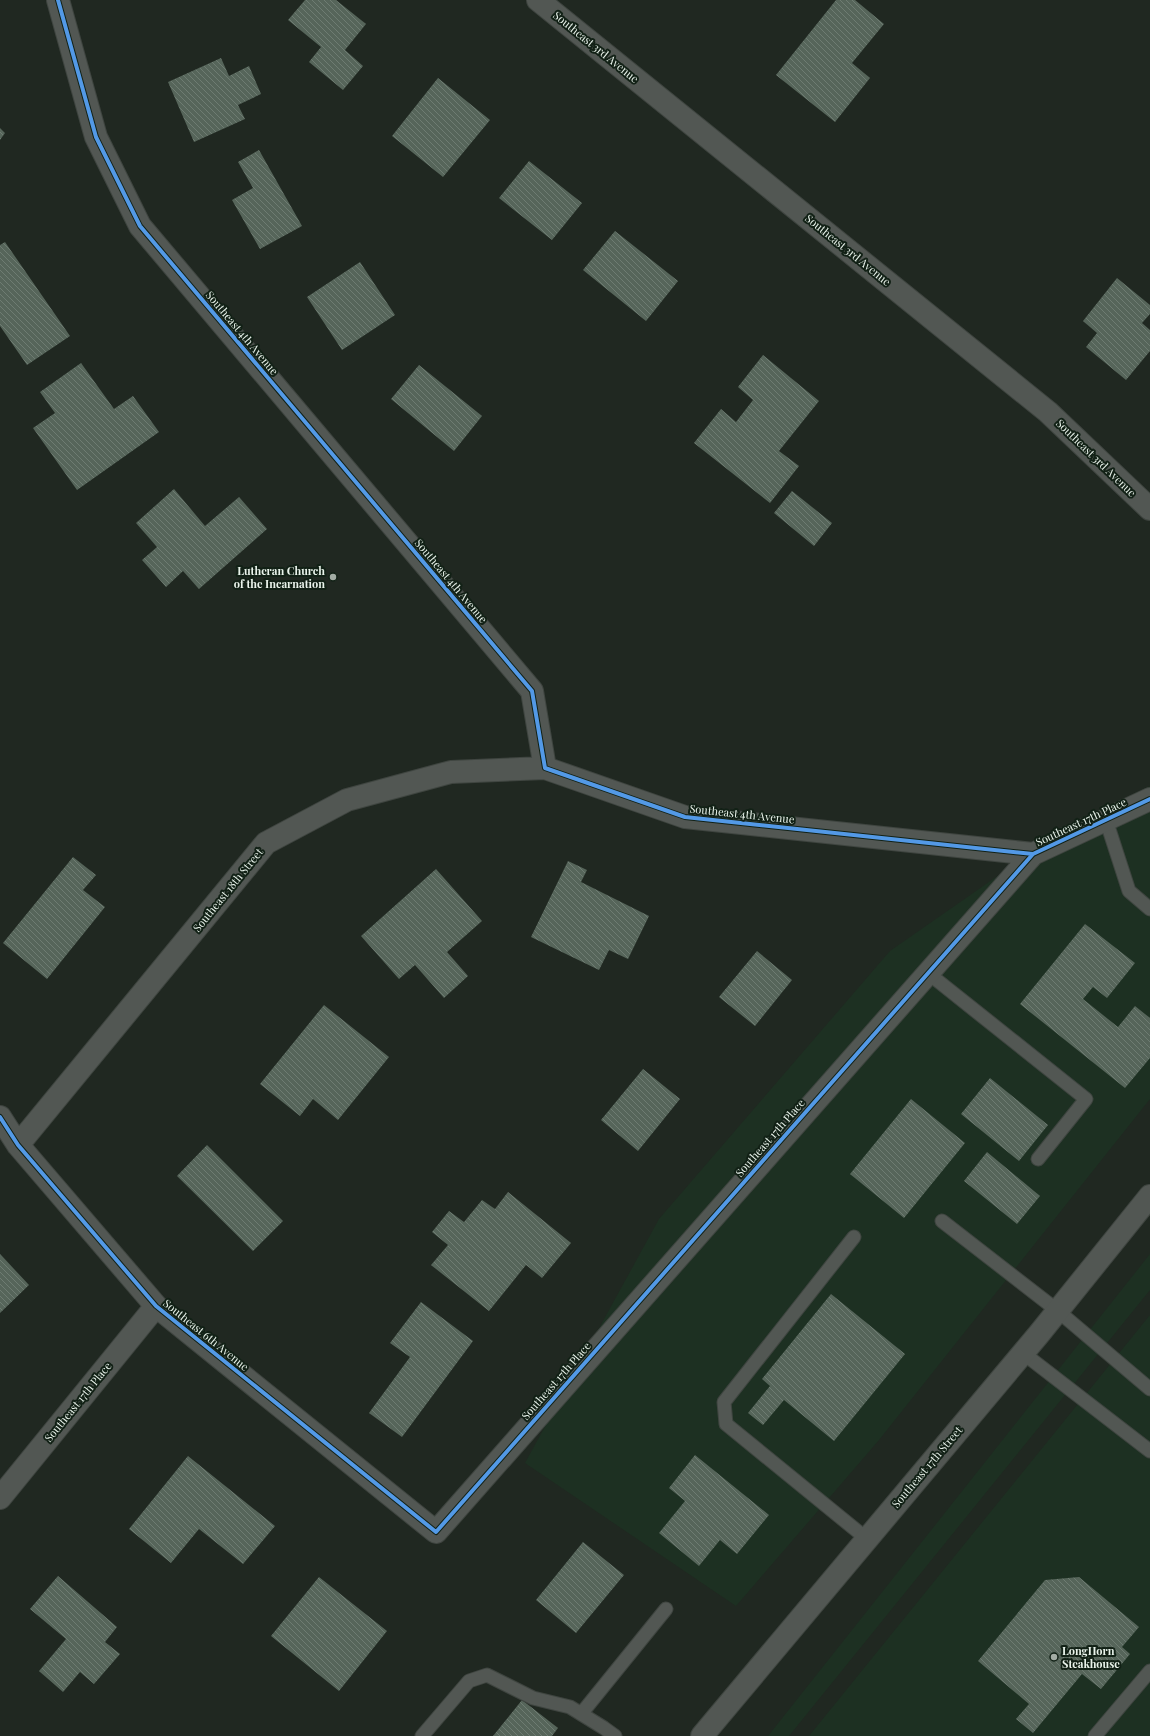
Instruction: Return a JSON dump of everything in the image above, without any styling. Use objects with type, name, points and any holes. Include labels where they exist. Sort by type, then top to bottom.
[{"type":"street","name":"Southeast 4th Avenue","points":[[58,0],[96,137],[140,226],[532,690],[545,768],[685,817],[1033,854]]},
{"type":"street","name":"Southeast 3rd Avenue","points":[[543,2],[1048,412],[1150,510]]},
{"type":"street","name":"Southeast 18th Street","points":[[18,1145],[266,843],[347,800],[451,772],[545,768]]},
{"type":"street","name":"Southeast 17th Place","points":[[436,1532],[1033,854],[1150,799]]},
{"type":"street","name":"Southeast 6th Avenue","points":[[0,1117],[18,1145],[156,1306],[436,1532]]},
{"type":"street","name":"Southeast 17th Street","points":[[702,1736],[1058,1311],[1150,1196]]},
{"type":"street","name":"Southeast 17th Place","points":[[0,1498],[156,1306]]},
{"type":"lane","points":[[1106,820],[1129,891],[1150,909]]},
{"type":"lane","points":[[928,973],[1086,1099],[1038,1159]]},
{"type":"lane","points":[[942,1221],[1058,1311],[1150,1389]]},
{"type":"lane","points":[[854,1238],[724,1402],[726,1424],[867,1540]]},
{"type":"lane","points":[[1023,1353],[1150,1451]]},
{"type":"lane","points":[[580,1714],[666,1609]]},
{"type":"lane","points":[[1096,1736],[1150,1671]]},
{"type":"lane","points":[[422,1736],[469,1681],[487,1675],[533,1698],[570,1707],[615,1736]]},
{"type":"shaded area","points":[[1150,786],[1150,1099],[879,1440],[736,1606],[525,1463],[659,1219],[890,951],[1075,822]]},
{"type":"shaded area","points":[[1150,1254],[1150,1290],[789,1736],[768,1736]]},
{"type":"shaded area","points":[[1150,1315],[1150,1736],[809,1736]]},
{"type":"building","points":[[305,0],[336,0],[366,24],[345,50],[363,66],[343,90],[309,62],[321,47],[288,20]]},
{"type":"building","points":[[836,0],[855,0],[884,24],[852,63],[870,78],[835,122],[776,75]]},
{"type":"building","points":[[221,58],[229,76],[249,66],[261,94],[238,105],[245,119],[194,142],[168,82]]},
{"type":"building","points":[[438,78],[490,120],[443,177],[392,136]]},
{"type":"building","points":[[0,128],[5,133],[0,140]]},
{"type":"building","points":[[259,150],[302,226],[260,249],[232,200],[253,188],[238,162]]},
{"type":"building","points":[[529,161],[582,203],[552,240],[499,198]]},
{"type":"building","points":[[615,231],[678,281],[646,321],[583,270]]},
{"type":"building","points":[[5,242],[70,336],[27,365],[0,326],[0,245]]},
{"type":"building","points":[[360,262],[395,315],[342,350],[307,297]]},
{"type":"building","points":[[1117,278],[1150,305],[1150,314],[1142,323],[1150,330],[1150,351],[1126,380],[1086,347],[1097,333],[1083,321]]},
{"type":"building","points":[[763,355],[819,401],[779,451],[799,466],[770,503],[694,443],[721,409],[736,422],[753,400],[738,387]]},
{"type":"building","points":[[81,363],[114,409],[133,396],[159,432],[77,490],[33,428],[55,413],[40,392]]},
{"type":"building","points":[[419,365],[482,416],[454,451],[391,399]]},
{"type":"building","points":[[174,489],[205,526],[239,497],[267,529],[199,589],[183,571],[166,587],[142,560],[157,547],[136,523]]},
{"type":"building","points":[[792,491],[832,523],[814,546],[774,513]]},
{"type":"building","points":[[73,857],[96,875],[83,890],[105,907],[47,979],[3,943]]},
{"type":"building","points":[[568,861],[587,870],[581,882],[649,916],[628,959],[609,950],[599,970],[531,937]]},
{"type":"building","points":[[436,869],[482,921],[447,952],[468,976],[444,998],[415,965],[399,979],[361,936]]},
{"type":"building","points":[[1085,924],[1135,963],[1107,998],[1093,987],[1083,999],[1118,1027],[1135,1006],[1150,1018],[1150,1058],[1125,1088],[1020,1004]]},
{"type":"building","points":[[757,951],[792,980],[755,1026],[719,997]]},
{"type":"building","points":[[324,1005],[389,1057],[338,1120],[313,1099],[300,1116],[260,1084]]},
{"type":"building","points":[[643,1069],[680,1099],[638,1151],[601,1120]]},
{"type":"building","points":[[990,1078],[1048,1125],[1019,1161],[961,1114]]},
{"type":"building","points":[[911,1099],[965,1143],[904,1218],[850,1174]]},
{"type":"building","points":[[207,1145],[283,1221],[253,1251],[177,1176]]},
{"type":"building","points":[[987,1152],[1040,1196],[1017,1224],[964,1181]]},
{"type":"building","points":[[508,1192],[571,1243],[542,1278],[526,1265],[489,1311],[431,1265],[448,1245],[432,1232],[449,1211],[464,1222],[482,1200],[495,1209]]},
{"type":"building","points":[[0,1254],[29,1285],[0,1313]]},
{"type":"building","points":[[831,1294],[905,1354],[834,1441],[784,1400],[763,1425],[748,1413],[770,1386],[762,1379]]},
{"type":"building","points":[[421,1302],[473,1341],[402,1437],[369,1413],[410,1357],[390,1343]]},
{"type":"building","points":[[695,1455],[769,1515],[737,1554],[720,1540],[699,1566],[659,1533],[685,1501],[669,1488]]},
{"type":"building","points":[[188,1456],[275,1526],[243,1564],[199,1529],[171,1563],[129,1529]]},
{"type":"building","points":[[583,1542],[624,1575],[576,1633],[536,1600]]},
{"type":"building","points":[[58,1576],[117,1627],[105,1642],[120,1654],[94,1684],[80,1672],[63,1692],[39,1671],[66,1639],[30,1609]]},
{"type":"building","points":[[319,1577],[387,1631],[339,1691],[271,1636]]},
{"type":"building","name":"LongHorn Steakhouse","points":[[1079,1577],[1139,1627],[1122,1647],[1130,1654],[1101,1689],[1082,1674],[1033,1733],[1016,1719],[1029,1704],[978,1661],[1045,1580]]},
{"type":"building","points":[[522,1700],[558,1728],[552,1736],[493,1736]]},
{"type":"cycle path","points":[[58,0],[96,137],[140,226],[532,691],[545,768],[685,817],[1033,854]]},
{"type":"cycle path","points":[[0,1117],[18,1145],[156,1306],[436,1532],[1033,854],[1150,799]]},
{"type":"place","name":"Lutheran Church of the Incarnation","points":[[333,577]]},
{"type":"place","name":"LongHorn Steakhouse","points":[[1054,1657]]}]
